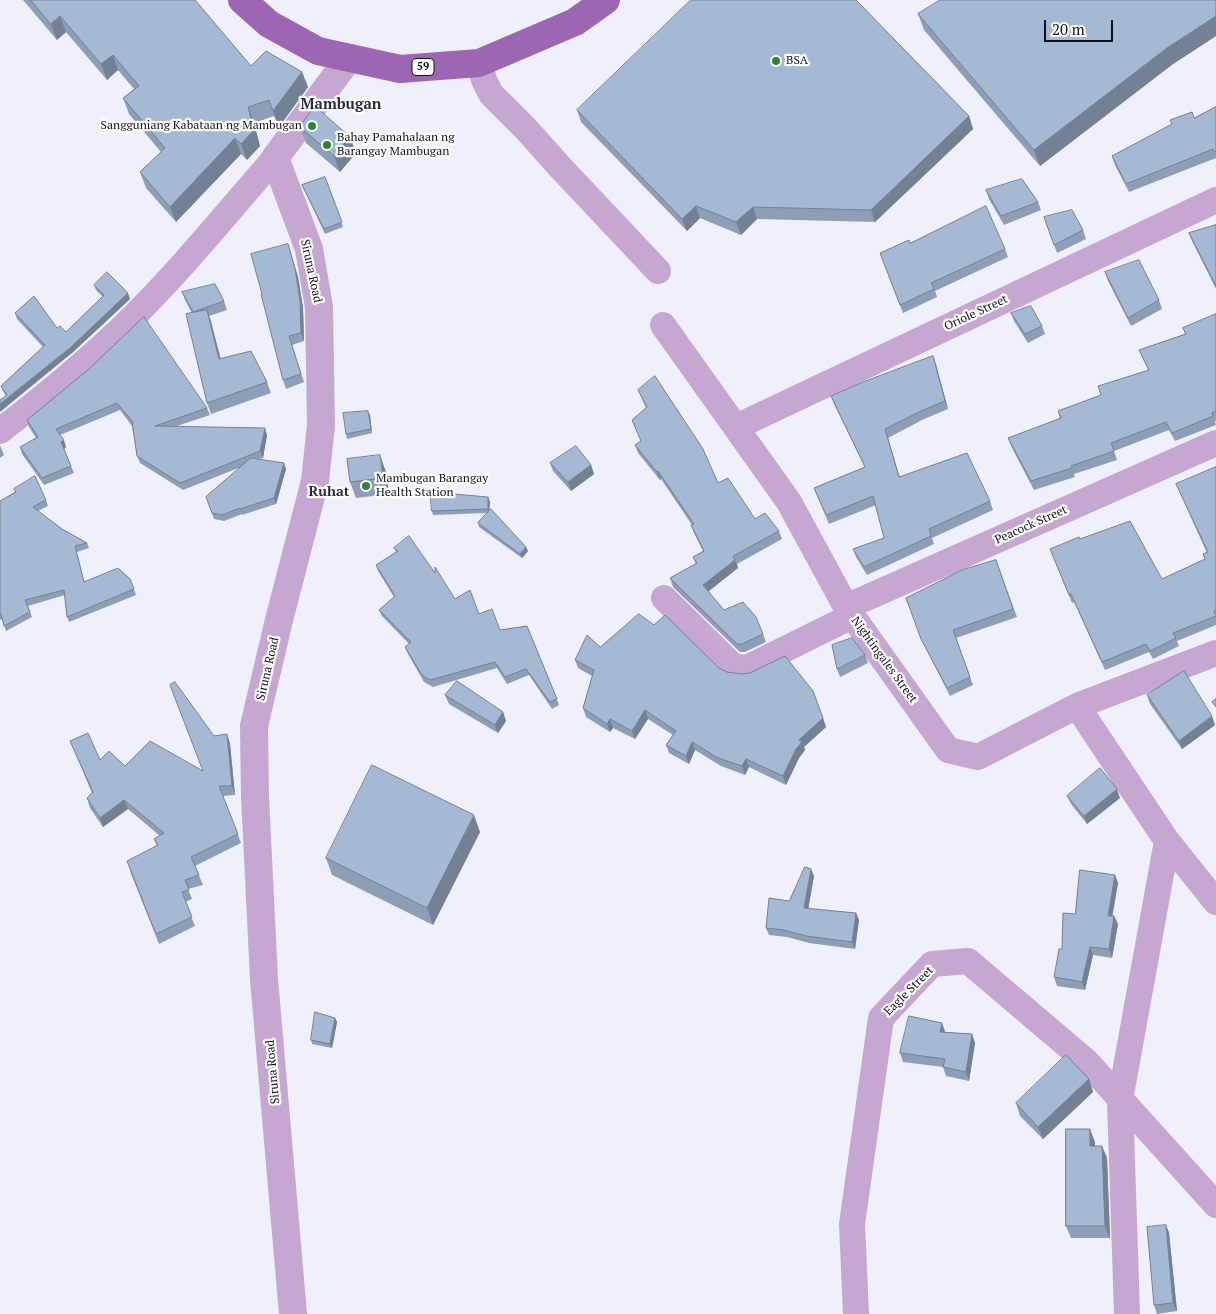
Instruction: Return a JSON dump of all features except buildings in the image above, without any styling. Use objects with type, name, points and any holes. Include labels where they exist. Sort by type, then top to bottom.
[{"type":"main road","name":"59","points":[[242,0],[269,24],[318,50],[400,69],[479,63],[575,22],[606,0]]},
{"type":"street","points":[[0,431],[64,379],[128,322],[190,256],[276,158],[349,58]]},
{"type":"street","points":[[479,63],[491,94],[658,271]]},
{"type":"street","name":"Siruna Road","points":[[276,158],[309,249],[319,307],[321,416],[316,481],[279,620],[254,726],[254,796],[264,980],[293,1314]]},
{"type":"street","name":"Oriole Street","points":[[736,427],[1216,200]]},
{"type":"street","name":"Nightingales Street","points":[[663,325],[789,502],[849,611],[948,750],[978,757],[1077,706],[1216,653]]},
{"type":"street","name":"Peacock Street","points":[[664,598],[733,666],[747,668],[849,611],[1216,443]]},
{"type":"street","points":[[1077,706],[1167,841],[1216,902]]},
{"type":"street","points":[[1127,1314],[1120,1100],[1167,841]]},
{"type":"street","name":"Eagle Street","points":[[856,1314],[852,1224],[881,1018],[932,964],[968,961],[1087,1062],[1216,1205]]},
{"type":"place","name":"BSA","points":[[776,61]]},
{"type":"place","name":"Sangguniang Kabataan ng Mambugan","points":[[312,126]]},
{"type":"place","name":"Bahay Pamahalaan ng Barangay Mambugan","points":[[327,145]]},
{"type":"place","name":"Mambugan Barangay Health Station","points":[[366,486]]},
{"type":"district","name":"Mambugan","points":[[341,105]]},
{"type":"district","name":"Ruhat","points":[[329,492]]}]
